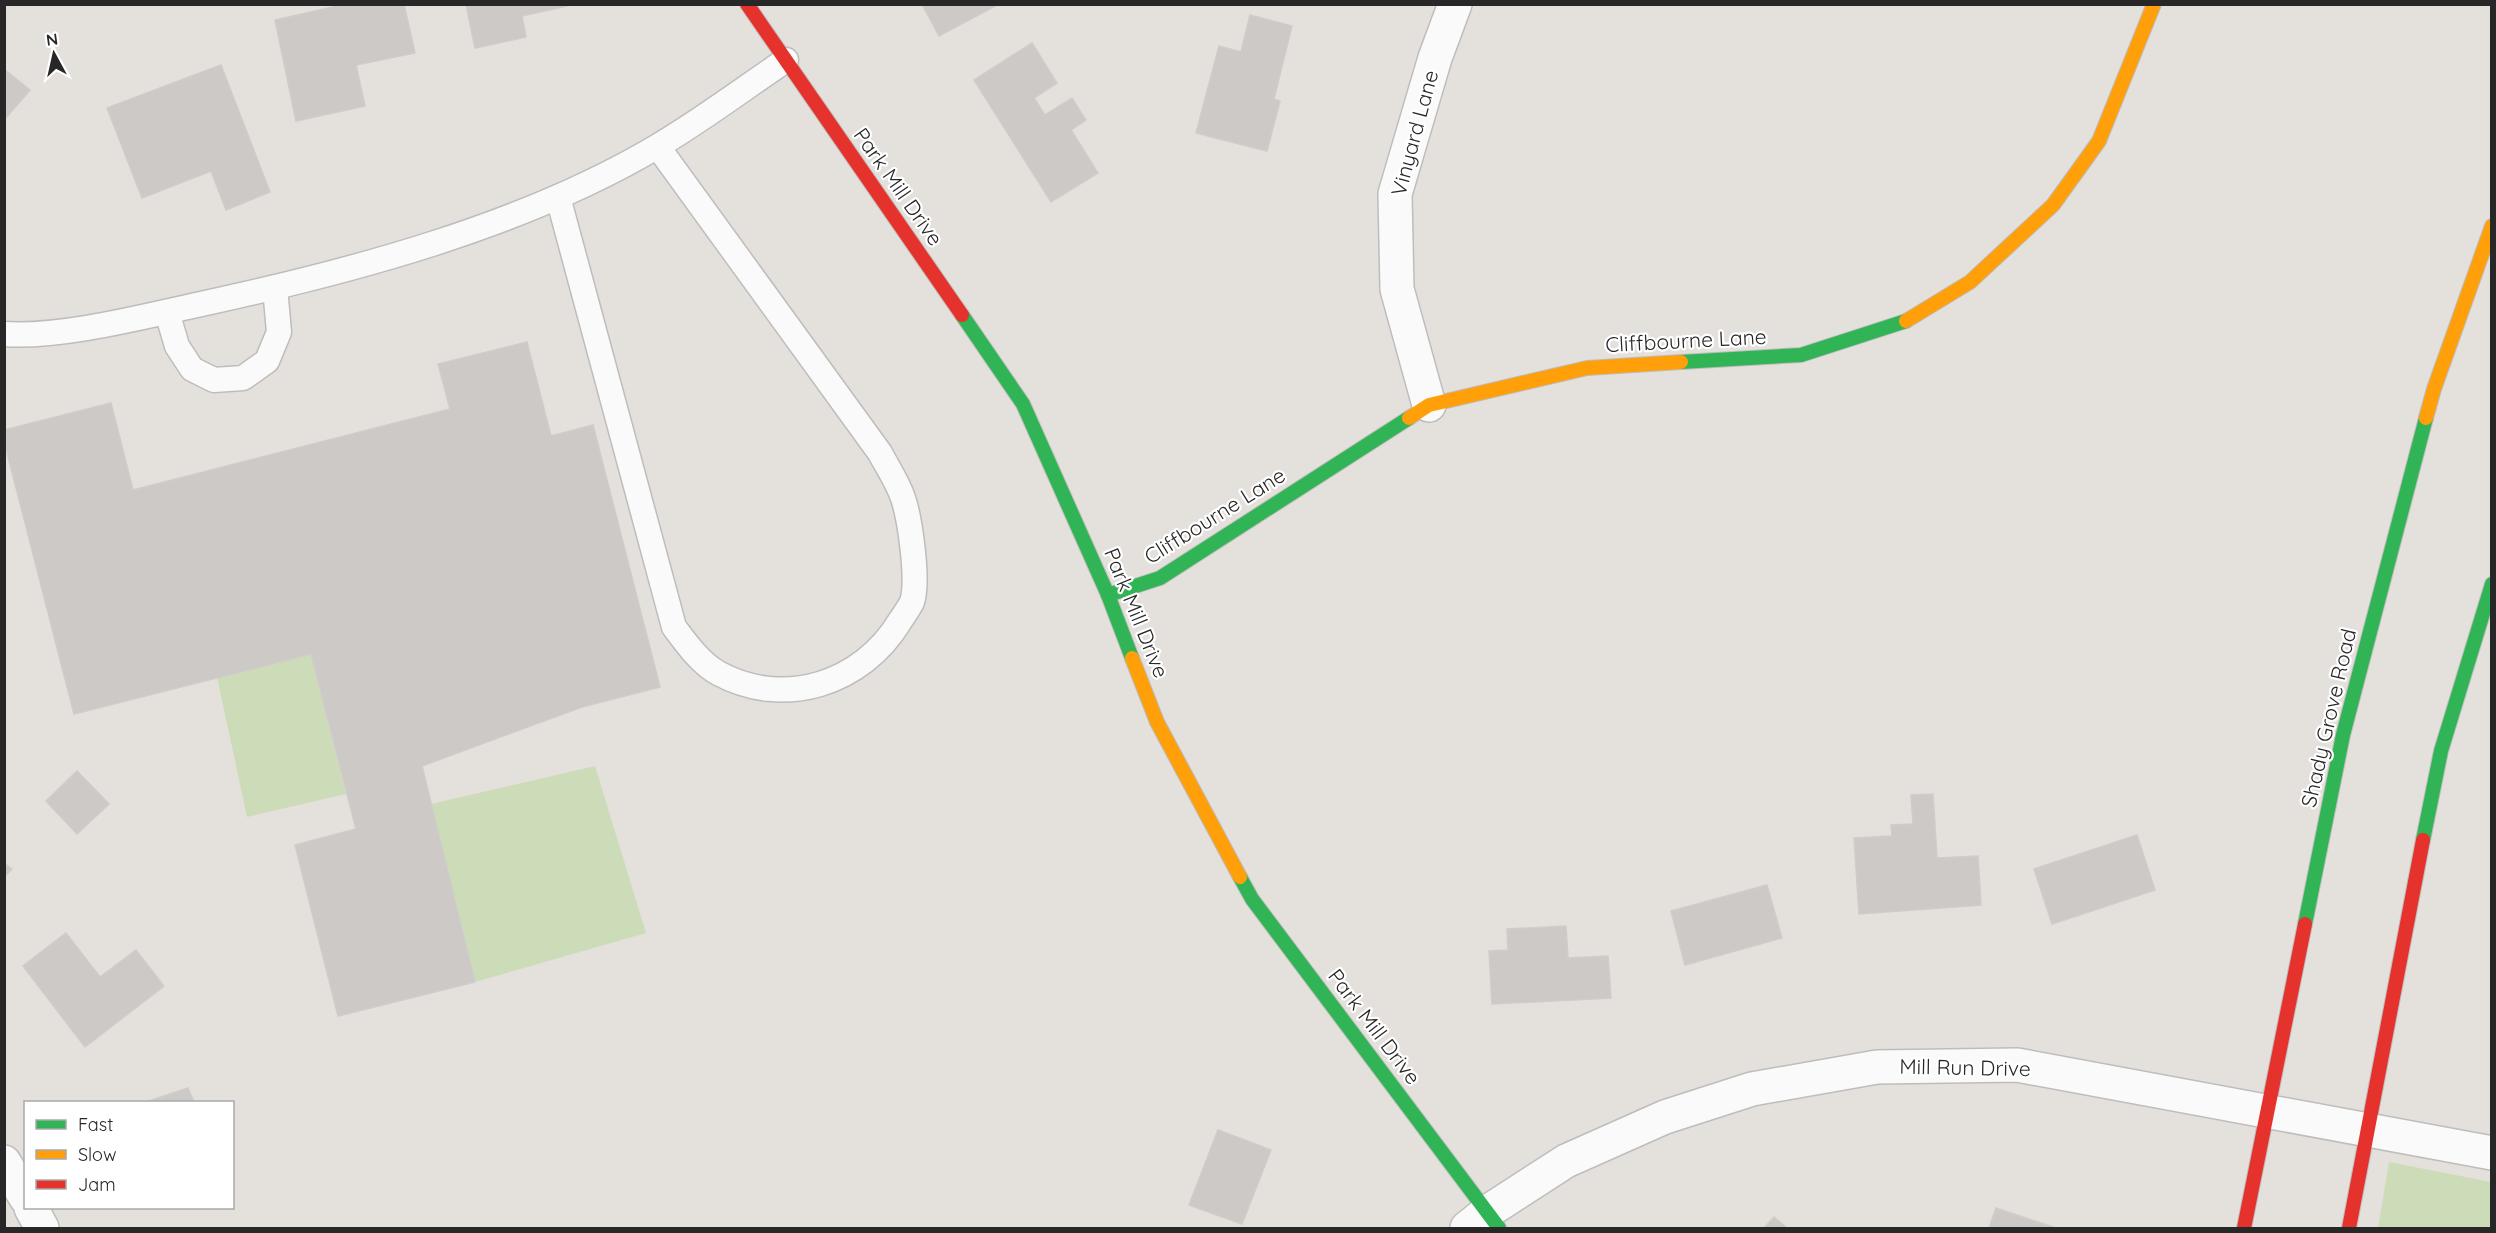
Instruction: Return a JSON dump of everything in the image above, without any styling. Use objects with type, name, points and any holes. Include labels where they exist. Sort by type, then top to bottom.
[{"type":"street","name":"Park Mill Drive","points":[[747,4],[1023,404],[1108,596],[1157,722],[1252,899],[1484,1223]]},
{"type":"street","name":"Vinyard Lane","points":[[1429,405],[1397,289],[1395,194],[1435,58],[1455,4]]},
{"type":"street","name":"Cliffbourne Lane","points":[[1108,596],[1160,578],[1429,405],[1587,368],[1801,356],[1909,321],[1970,282],[2053,205],[2098,141],[2154,4]]},
{"type":"street","name":"Shady Grove Road","points":[[2244,1228],[2270,1109],[2343,735],[2434,389],[2492,226]]},
{"type":"street","points":[[2349,1228],[2366,1129],[2441,751],[2492,584]]},
{"type":"street","name":"Mill Run Drive","points":[[1484,1223],[1566,1161],[1665,1117],[1752,1089],[1877,1067],[2018,1065],[2270,1109],[2492,1153]]},
{"type":"street","points":[[4,1162],[24,1195]]},
{"type":"street","points":[[32,1209],[42,1228]]},
{"type":"lane","points":[[4,334],[30,336],[167,312],[275,288],[417,249],[558,197],[658,147],[786,60]]},
{"type":"lane","points":[[558,197],[674,627],[691,650],[718,673],[745,682],[799,690],[832,682],[862,665],[890,638],[912,601],[914,551],[903,497],[880,453],[658,147]]},
{"type":"lane","points":[[167,312],[177,346],[192,369],[214,380],[243,378],[267,360],[279,332],[275,288]]},
{"type":"green space","points":[[311,654],[346,794],[247,817],[217,677]]},
{"type":"green space","points":[[595,766],[646,933],[475,982],[431,804]]},
{"type":"green space","points":[[2389,1162],[2491,1182],[2491,1228],[2378,1228]]},
{"type":"building","points":[[346,4],[404,4],[415,53],[356,65],[365,106],[296,121],[275,20]]},
{"type":"building","points":[[466,4],[576,4],[522,16],[526,37],[475,48]]},
{"type":"building","points":[[922,4],[997,4],[997,5],[939,36]]},
{"type":"building","points":[[1250,15],[1292,26],[1274,99],[1280,101],[1267,151],[1196,133],[1219,46],[1241,52]]},
{"type":"building","points":[[1032,43],[1057,83],[1034,98],[1045,115],[1072,98],[1086,120],[1071,130],[1098,173],[1051,202],[974,80]]},
{"type":"building","points":[[221,65],[270,192],[226,210],[211,171],[142,198],[107,108]]},
{"type":"building","points":[[4,69],[30,90],[4,120]]},
{"type":"building","points":[[527,342],[551,436],[593,425],[660,687],[582,707],[422,766],[475,982],[338,1016],[295,845],[356,829],[311,654],[74,714],[4,441],[4,430],[111,403],[133,490],[450,409],[438,364]]},
{"type":"building","points":[[77,771],[109,804],[77,834],[46,801]]},
{"type":"building","points":[[1933,794],[1937,858],[1978,856],[1981,905],[1859,914],[1854,838],[1892,836],[1891,825],[1913,824],[1911,795]]},
{"type":"building","points":[[2137,835],[2155,890],[2052,924],[2034,869]]},
{"type":"building","points":[[4,863],[12,869],[4,877]]},
{"type":"building","points":[[1767,885],[1782,938],[1685,965],[1671,911]]},
{"type":"building","points":[[1566,926],[1568,958],[1608,956],[1611,998],[1492,1004],[1489,951],[1508,950],[1507,929]]},
{"type":"building","points":[[66,933],[100,977],[136,950],[164,986],[85,1047],[23,966]]},
{"type":"building","points":[[188,1088],[194,1101],[149,1101]]},
{"type":"building","points":[[1218,1130],[1271,1150],[1242,1224],[1189,1205]]},
{"type":"building","points":[[1996,1208],[2056,1228],[1989,1228]]},
{"type":"building","points":[[1774,1217],[1787,1228],[1764,1228]]},
{"type":"traffic: fast","points":[[962,315],[1023,404],[1108,595],[1132,658]]},
{"type":"traffic: fast","points":[[1681,362],[1801,355],[1906,321]]},
{"type":"traffic: fast","points":[[1108,595],[1160,578],[1409,418]]},
{"type":"traffic: fast","points":[[2305,924],[2343,735],[2426,418]]},
{"type":"traffic: fast","points":[[2423,840],[2441,751],[2492,584]]},
{"type":"traffic: fast","points":[[1240,877],[1252,899],[1499,1228]]},
{"type":"traffic: slow","points":[[1906,321],[1970,282],[2053,205],[2099,141],[2154,4]]},
{"type":"traffic: slow","points":[[2426,418],[2434,389],[2492,226]]},
{"type":"traffic: slow","points":[[1409,418],[1429,405],[1587,368],[1681,362]]},
{"type":"traffic: slow","points":[[1132,658],[1157,722],[1240,877]]},
{"type":"traffic: jam","points":[[747,4],[962,315]]},
{"type":"traffic: jam","points":[[2349,1228],[2423,840]]},
{"type":"traffic: jam","points":[[2244,1228],[2305,924]]}]
